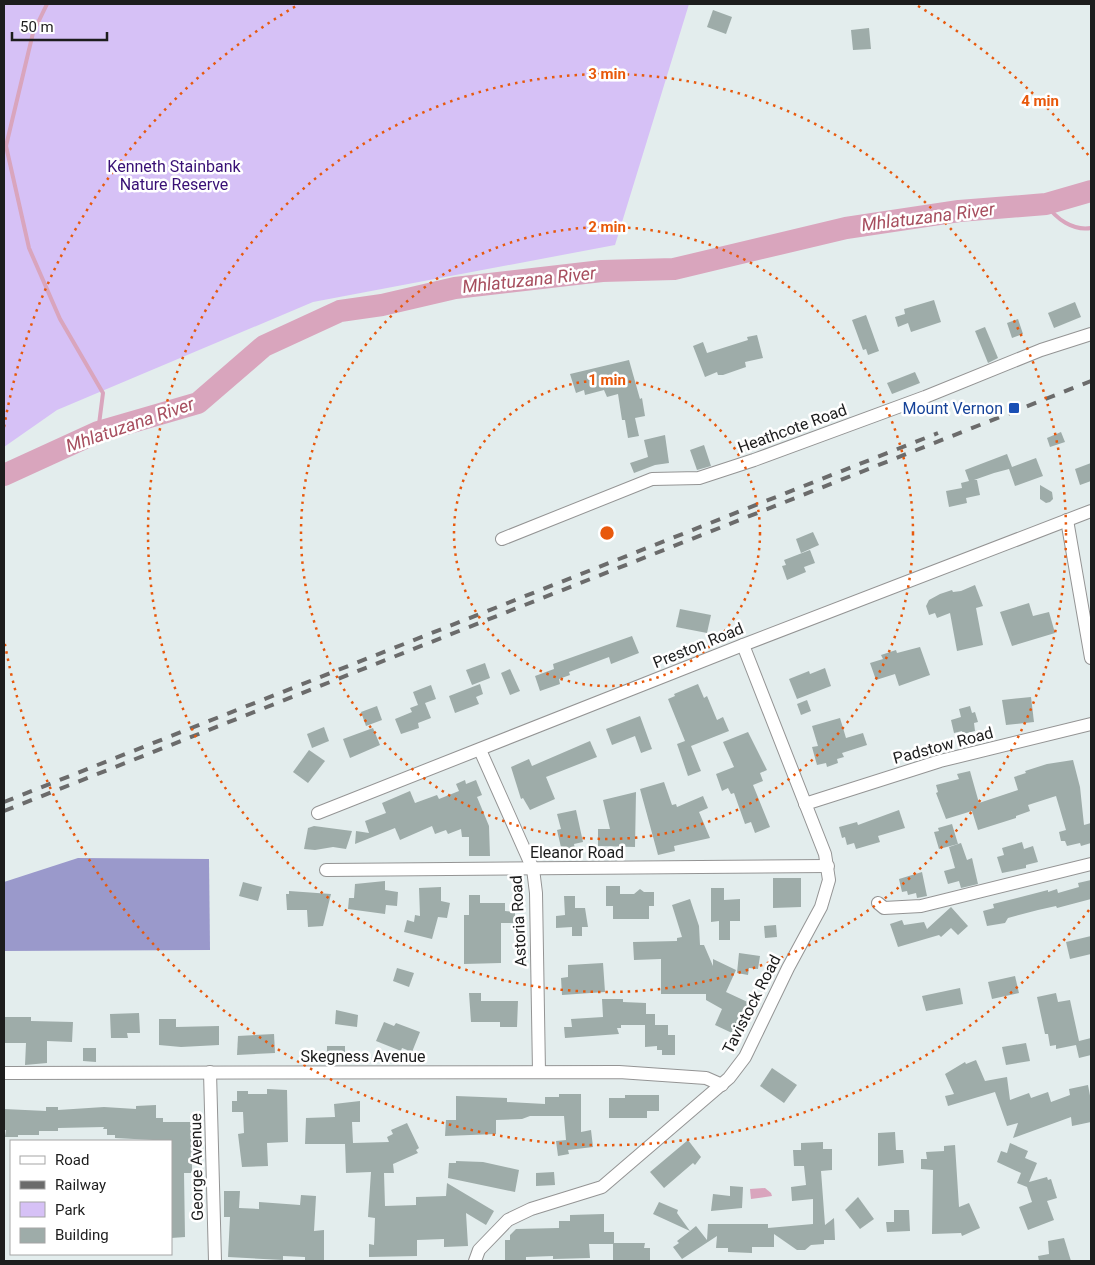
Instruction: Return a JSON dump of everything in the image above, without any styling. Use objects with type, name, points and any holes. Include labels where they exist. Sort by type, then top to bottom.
[{"type":"street","name":"Heathcote Road","points":[[502,539],[652,479],[698,478],[754,460],[925,397],[1041,350],[1091,334]]},
{"type":"street","name":"Preston Road","points":[[318,813],[743,645],[1091,511]]},
{"type":"street","points":[[1067,520],[1091,658]]},
{"type":"street","name":"Tavistock Road","points":[[475,1261],[479,1250],[508,1220],[531,1209],[602,1187],[722,1085],[745,1057],[788,968],[821,907],[829,880],[828,866],[743,645]]},
{"type":"street","name":"Padstow Road","points":[[805,804],[940,761],[1091,724]]},
{"type":"street","name":"Astoria Road","points":[[480,750],[533,869],[536,893],[539,1072]]},
{"type":"street","points":[[878,904],[884,908],[921,906],[1091,864]]},
{"type":"street","name":"Eleanor Road","points":[[326,870],[828,866]]},
{"type":"street","name":"George Avenue","points":[[210,1072],[214,1261]]},
{"type":"street","name":"Skegness Avenue","points":[[4,1073],[653,1073],[706,1078],[722,1085]]},
{"type":"shaded area","points":[[78,858],[209,859],[210,950],[4,951],[4,882]]},
{"type":"shaded area","points":[[765,1188],[772,1196],[751,1199],[750,1189]]},
{"type":"green space","name":"Kenneth Stainbank Nature Reserve","points":[[4,4],[689,4],[615,245],[313,302],[57,410],[4,447]]},
{"type":"building","points":[[713,10],[732,17],[726,34],[707,27]]},
{"type":"building","points":[[869,28],[871,49],[853,50],[851,30]]},
{"type":"building","points":[[934,300],[941,322],[911,332],[908,323],[898,327],[895,317],[905,314],[904,309]]},
{"type":"building","points":[[1075,302],[1081,317],[1054,328],[1048,313]]},
{"type":"building","points":[[866,315],[879,351],[868,355],[866,349],[863,350],[852,320]]},
{"type":"building","points":[[1018,319],[1023,334],[1012,338],[1007,323]]},
{"type":"building","points":[[985,327],[998,358],[988,363],[975,331]]},
{"type":"building","points":[[757,335],[763,358],[745,362],[746,367],[723,375],[718,375],[717,372],[705,377],[693,346],[703,342],[707,353],[748,340],[747,337]]},
{"type":"building","points":[[629,360],[640,399],[642,398],[645,416],[635,418],[639,436],[628,438],[625,420],[622,420],[618,394],[607,397],[604,390],[585,395],[584,390],[576,393],[570,374]]},
{"type":"building","points":[[915,372],[920,383],[892,394],[887,383]]},
{"type":"building","points":[[1061,432],[1065,442],[1050,447],[1047,438]]},
{"type":"building","points":[[665,435],[669,463],[655,465],[634,473],[630,463],[648,457],[644,440]]},
{"type":"building","points":[[704,445],[711,466],[697,470],[690,450]]},
{"type":"building","points":[[1007,454],[1012,467],[1036,458],[1043,476],[1015,486],[1009,469],[994,473],[974,480],[977,480],[980,495],[966,498],[967,503],[949,507],[946,491],[962,488],[961,483],[969,481],[965,470]]},
{"type":"building","points":[[1091,463],[1091,481],[1080,485],[1075,469]]},
{"type":"building","points":[[1040,485],[1052,492],[1053,499],[1050,502],[1046,503],[1040,499]]},
{"type":"building","points":[[813,532],[819,545],[801,553],[796,539]]},
{"type":"building","points":[[810,550],[815,563],[804,567],[806,572],[787,580],[782,566],[786,565],[784,560]]},
{"type":"building","points":[[975,585],[983,606],[976,608],[983,645],[957,651],[950,613],[937,618],[935,613],[929,615],[926,606],[929,600],[940,594],[952,590],[953,592],[961,591]]},
{"type":"building","points":[[1029,603],[1033,616],[1049,612],[1055,633],[1012,646],[1000,612]]},
{"type":"building","points":[[680,609],[711,615],[707,633],[676,627]]},
{"type":"building","points":[[632,636],[639,653],[611,664],[609,657],[569,672],[570,675],[559,679],[560,684],[540,691],[535,676],[554,669],[553,664]]},
{"type":"building","points":[[920,647],[930,675],[899,686],[895,674],[876,680],[870,663],[883,659],[881,655],[896,650],[897,653]]},
{"type":"building","points":[[485,663],[490,678],[472,685],[466,670]]},
{"type":"building","points":[[825,668],[831,686],[797,699],[789,679],[809,671],[810,674]]},
{"type":"building","points":[[510,669],[520,691],[510,695],[501,673]]},
{"type":"building","points":[[480,684],[483,694],[476,697],[479,704],[455,713],[449,696]]},
{"type":"building","points":[[698,684],[704,698],[707,696],[717,720],[723,717],[729,731],[691,746],[701,771],[688,776],[677,744],[685,741],[668,699],[675,696],[674,694]]},
{"type":"building","points":[[431,685],[436,699],[425,703],[431,718],[418,723],[419,728],[401,734],[395,719],[412,712],[410,708],[418,705],[413,692]]},
{"type":"building","points":[[1031,697],[1034,722],[1006,725],[1002,700]]},
{"type":"building","points":[[807,700],[811,711],[801,715],[797,704]]},
{"type":"building","points":[[377,706],[382,720],[366,726],[361,712]]},
{"type":"building","points":[[970,706],[972,713],[975,712],[978,722],[974,723],[975,731],[963,734],[962,731],[954,733],[951,720],[961,717],[959,709]]},
{"type":"building","points":[[640,716],[652,749],[641,753],[635,736],[612,745],[606,729]]},
{"type":"building","points":[[840,718],[846,738],[863,733],[867,745],[842,753],[844,757],[837,759],[838,763],[827,767],[826,763],[817,765],[812,747],[818,746],[812,726]]},
{"type":"building","points":[[324,727],[329,741],[312,748],[307,734]]},
{"type":"building","points":[[373,728],[380,745],[350,758],[343,739]]},
{"type":"building","points":[[748,732],[767,770],[760,773],[763,781],[753,785],[770,827],[755,833],[751,822],[745,824],[734,793],[731,794],[728,788],[722,791],[716,774],[734,767],[723,742]]},
{"type":"building","points":[[590,741],[597,757],[546,777],[555,799],[530,810],[523,798],[521,799],[511,767],[529,759],[532,766]]},
{"type":"building","points":[[309,750],[325,761],[308,783],[293,772]]},
{"type":"building","points":[[1073,760],[1080,787],[1084,825],[1091,823],[1091,843],[1081,846],[1080,843],[1067,846],[1065,841],[1061,841],[1059,832],[1066,830],[1056,796],[1028,805],[1030,811],[1016,816],[1016,818],[978,830],[972,811],[946,819],[936,793],[938,792],[936,785],[959,779],[957,774],[970,771],[979,803],[1018,790],[1014,777],[1026,773],[1025,771],[1047,764]]},
{"type":"building","points":[[465,780],[466,784],[476,780],[482,795],[477,797],[489,826],[490,856],[469,856],[469,837],[462,837],[461,829],[448,834],[446,830],[435,834],[432,826],[400,840],[395,828],[355,844],[356,831],[369,833],[365,821],[386,813],[382,803],[410,791],[415,803],[437,795],[439,799],[459,791],[456,784]]},
{"type":"building","points":[[664,782],[672,805],[676,804],[677,807],[703,796],[708,808],[699,812],[710,838],[674,846],[675,851],[658,855],[640,789]]},
{"type":"building","points":[[636,792],[635,847],[598,846],[598,829],[610,829],[603,800]]},
{"type":"building","points":[[576,810],[583,842],[574,844],[576,855],[563,856],[557,830],[561,829],[557,814]]},
{"type":"building","points":[[899,810],[905,828],[878,836],[880,842],[856,849],[854,843],[847,845],[845,837],[842,838],[839,827],[857,822],[858,825]]},
{"type":"building","points":[[952,824],[958,844],[939,849],[934,832],[939,831],[938,828]]},
{"type":"building","points":[[314,826],[352,831],[346,849],[333,847],[315,850],[304,849],[308,828]]},
{"type":"building","points":[[1022,842],[1024,849],[1033,846],[1038,862],[1026,865],[1026,868],[1002,873],[997,857],[1004,855],[1002,848]]},
{"type":"building","points":[[961,843],[967,860],[972,858],[978,884],[961,888],[959,881],[948,884],[944,871],[955,868],[949,847]]},
{"type":"building","points":[[922,872],[927,896],[917,898],[916,893],[908,895],[907,891],[902,892],[899,879]]},
{"type":"building","points":[[773,878],[801,878],[801,907],[773,908]]},
{"type":"building","points":[[1091,880],[1091,899],[1057,908],[1056,906],[1038,910],[1008,918],[1005,923],[987,926],[983,911],[994,908],[993,904],[1048,890],[1048,892],[1057,889],[1058,893],[1079,887],[1078,883]]},
{"type":"building","points":[[385,881],[385,890],[398,892],[397,906],[386,905],[385,914],[348,909],[349,898],[354,898],[355,884]]},
{"type":"building","points":[[243,882],[262,887],[258,901],[239,896]]},
{"type":"building","points":[[606,886],[620,886],[620,894],[634,894],[640,889],[644,892],[654,892],[654,906],[649,906],[649,919],[613,919],[613,906],[606,906]]},
{"type":"building","points":[[441,887],[441,901],[450,903],[447,918],[438,917],[432,939],[404,932],[407,920],[414,922],[415,915],[420,916],[419,888]]},
{"type":"building","points":[[711,888],[724,888],[724,900],[740,899],[740,921],[730,921],[730,940],[719,940],[719,921],[711,922]]},
{"type":"building","points":[[289,891],[331,894],[323,926],[308,927],[307,910],[287,910],[286,894],[289,894]]},
{"type":"building","points":[[469,895],[480,895],[480,903],[505,903],[505,911],[515,912],[515,923],[501,923],[501,963],[464,964],[464,915],[469,915]]},
{"type":"building","points":[[564,896],[575,896],[575,908],[585,908],[588,927],[582,927],[582,936],[572,936],[572,927],[556,928],[556,916],[565,915]]},
{"type":"building","points":[[690,899],[699,926],[700,945],[704,945],[713,966],[713,959],[736,970],[726,992],[754,1005],[742,1032],[734,1028],[732,1033],[715,1025],[722,1009],[706,1000],[706,994],[661,994],[661,959],[634,960],[633,942],[677,941],[677,938],[682,937],[672,905]]},
{"type":"building","points":[[951,907],[968,926],[958,935],[951,928],[941,937],[939,935],[898,947],[890,924],[902,920],[904,925],[924,922],[927,929]]},
{"type":"building","points":[[776,925],[777,937],[765,938],[764,926]]},
{"type":"building","points":[[1091,936],[1091,954],[1070,959],[1066,942]]},
{"type":"building","points":[[739,953],[760,956],[758,969],[749,968],[748,975],[737,973]]},
{"type":"building","points":[[603,963],[605,992],[562,995],[561,978],[568,977],[568,965]]},
{"type":"building","points":[[397,968],[414,973],[409,987],[393,981]]},
{"type":"building","points":[[1015,976],[1019,993],[992,999],[988,982]]},
{"type":"building","points":[[960,988],[963,1004],[926,1011],[922,996]]},
{"type":"building","points":[[469,993],[481,993],[481,1001],[518,1001],[517,1027],[500,1027],[500,1022],[471,1022]]},
{"type":"building","points":[[1056,993],[1058,1002],[1070,1000],[1079,1041],[1091,1038],[1091,1055],[1079,1058],[1076,1045],[1056,1049],[1056,1045],[1050,1046],[1048,1034],[1045,1034],[1037,997]]},
{"type":"building","points":[[602,999],[623,999],[623,1002],[646,1003],[646,1014],[655,1014],[655,1025],[668,1025],[668,1035],[675,1035],[675,1055],[662,1055],[662,1050],[657,1050],[657,1046],[645,1047],[645,1025],[621,1025],[621,1028],[617,1028],[619,1034],[565,1038],[564,1027],[572,1027],[571,1019],[603,1017]]},
{"type":"building","points":[[336,1010],[358,1015],[357,1027],[335,1024]]},
{"type":"building","points":[[139,1013],[140,1033],[127,1033],[128,1038],[111,1038],[110,1014]]},
{"type":"building","points":[[4,1017],[31,1017],[31,1021],[73,1022],[72,1042],[47,1041],[47,1063],[25,1065],[26,1043],[4,1043]]},
{"type":"building","points":[[159,1019],[176,1019],[176,1027],[219,1026],[219,1045],[181,1047],[159,1045]]},
{"type":"building","points":[[384,1022],[394,1026],[396,1023],[420,1032],[412,1052],[402,1048],[401,1051],[376,1041]]},
{"type":"building","points":[[274,1034],[275,1053],[237,1055],[238,1036]]},
{"type":"building","points":[[1026,1043],[1030,1061],[1006,1065],[1002,1047]]},
{"type":"building","points":[[327,1046],[345,1046],[345,1061],[327,1062]]},
{"type":"building","points":[[83,1048],[96,1048],[96,1062],[83,1061]]},
{"type":"building","points":[[976,1060],[985,1081],[1007,1077],[1010,1100],[1029,1093],[1031,1098],[1048,1092],[1051,1102],[1070,1095],[1069,1089],[1088,1085],[1091,1101],[1091,1122],[1072,1126],[1071,1117],[1013,1138],[1018,1123],[1007,1126],[995,1092],[948,1106],[945,1096],[954,1094],[945,1074],[965,1062],[966,1064]]},
{"type":"building","points":[[772,1068],[797,1085],[784,1103],[760,1086]]},
{"type":"building","points":[[267,1089],[287,1090],[288,1142],[267,1143],[268,1166],[242,1167],[238,1134],[244,1133],[243,1112],[232,1112],[232,1101],[237,1101],[237,1091],[248,1091],[248,1094],[267,1094]]},
{"type":"building","points":[[559,1094],[581,1094],[581,1132],[591,1130],[593,1147],[568,1150],[569,1154],[558,1156],[556,1141],[566,1140],[564,1116],[530,1116],[522,1119],[496,1120],[496,1134],[445,1136],[446,1120],[456,1120],[456,1096],[507,1098],[507,1102],[545,1104],[545,1097],[559,1097]]},
{"type":"building","points":[[625,1095],[659,1095],[659,1111],[647,1111],[647,1118],[609,1118],[609,1098],[625,1098]]},
{"type":"building","points":[[360,1101],[360,1122],[352,1122],[353,1143],[389,1142],[387,1137],[393,1134],[391,1130],[407,1123],[419,1148],[416,1150],[418,1153],[393,1164],[394,1173],[384,1173],[385,1206],[416,1205],[416,1197],[446,1196],[447,1183],[494,1211],[486,1225],[466,1213],[468,1246],[444,1247],[444,1239],[417,1240],[417,1256],[369,1257],[369,1244],[374,1245],[375,1218],[368,1217],[371,1172],[346,1173],[345,1144],[305,1144],[306,1118],[335,1117],[334,1104]]},
{"type":"building","points":[[156,1105],[156,1118],[163,1118],[163,1122],[195,1122],[195,1160],[192,1160],[192,1173],[184,1173],[185,1237],[172,1238],[172,1140],[115,1138],[115,1135],[107,1135],[107,1129],[103,1129],[104,1127],[58,1128],[58,1131],[39,1131],[39,1135],[5,1137],[4,1109],[46,1111],[46,1107],[58,1107],[58,1110],[104,1107],[136,1109],[136,1106]]},
{"type":"building","points":[[895,1132],[896,1150],[903,1150],[904,1163],[878,1166],[878,1133]]},
{"type":"building","points":[[688,1140],[701,1157],[695,1165],[693,1163],[664,1188],[650,1172]]},
{"type":"building","points":[[823,1142],[823,1149],[832,1149],[832,1170],[821,1171],[825,1225],[834,1218],[835,1240],[824,1240],[824,1244],[811,1245],[805,1250],[797,1250],[774,1234],[774,1247],[752,1247],[752,1253],[728,1252],[728,1248],[716,1248],[717,1236],[682,1259],[673,1247],[679,1243],[677,1241],[696,1226],[707,1240],[708,1224],[768,1224],[768,1228],[813,1224],[813,1199],[792,1201],[791,1187],[806,1185],[804,1166],[794,1166],[793,1150],[801,1150],[801,1143]]},
{"type":"building","points":[[1010,1143],[1028,1151],[1025,1158],[1037,1163],[1029,1182],[1047,1177],[1048,1180],[1051,1179],[1057,1198],[1047,1201],[1054,1220],[1028,1230],[1019,1207],[1032,1202],[1027,1187],[1017,1183],[1021,1173],[997,1162],[1001,1151],[1007,1153]]},
{"type":"building","points":[[955,1145],[959,1207],[969,1203],[980,1228],[962,1236],[961,1233],[932,1234],[933,1170],[921,1169],[921,1159],[927,1159],[926,1152],[944,1151],[944,1146]]},
{"type":"building","points":[[456,1161],[483,1162],[519,1170],[515,1192],[448,1178],[449,1163],[456,1163]]},
{"type":"building","points":[[554,1172],[555,1185],[536,1186],[536,1173]]},
{"type":"building","points":[[730,1186],[743,1187],[742,1208],[711,1211],[713,1194],[730,1196]]},
{"type":"building","points":[[224,1191],[240,1191],[239,1208],[259,1209],[259,1202],[300,1205],[301,1195],[316,1196],[314,1231],[324,1230],[324,1260],[305,1260],[305,1257],[283,1256],[283,1260],[228,1257],[230,1217],[224,1217]]},
{"type":"building","points":[[858,1197],[874,1219],[860,1229],[845,1210]]},
{"type":"building","points":[[659,1202],[678,1210],[677,1213],[690,1231],[653,1214]]},
{"type":"building","points":[[894,1210],[909,1210],[910,1231],[887,1232],[886,1222],[894,1222]]},
{"type":"building","points":[[604,1214],[604,1232],[614,1232],[614,1243],[645,1243],[644,1248],[650,1248],[650,1261],[613,1261],[613,1244],[589,1244],[590,1258],[553,1259],[553,1256],[526,1257],[526,1261],[505,1260],[505,1240],[510,1240],[510,1235],[516,1229],[559,1228],[559,1221],[570,1221],[570,1215]]},
{"type":"building","points":[[1064,1238],[1071,1261],[1039,1261],[1038,1256],[1049,1254],[1048,1241]]},
{"type":"waterway","points":[[47,4],[33,33],[6,146],[29,248],[60,319],[103,393],[98,432]]},
{"type":"waterway","name":"Mhlatuzana River","points":[[4,475],[98,432],[198,403],[264,346],[340,311],[382,305],[455,288],[602,271],[674,269],[846,228],[959,211],[1046,204],[1091,191]]},
{"type":"waterway","points":[[1046,204],[1060,219],[1071,226],[1091,228]]},
{"type":"railway","points":[[4,811],[1091,381]]},
{"type":"railway","points":[[4,802],[938,433]]},
{"type":"place","name":"Mount Vernon","points":[[1014,408]]}]
